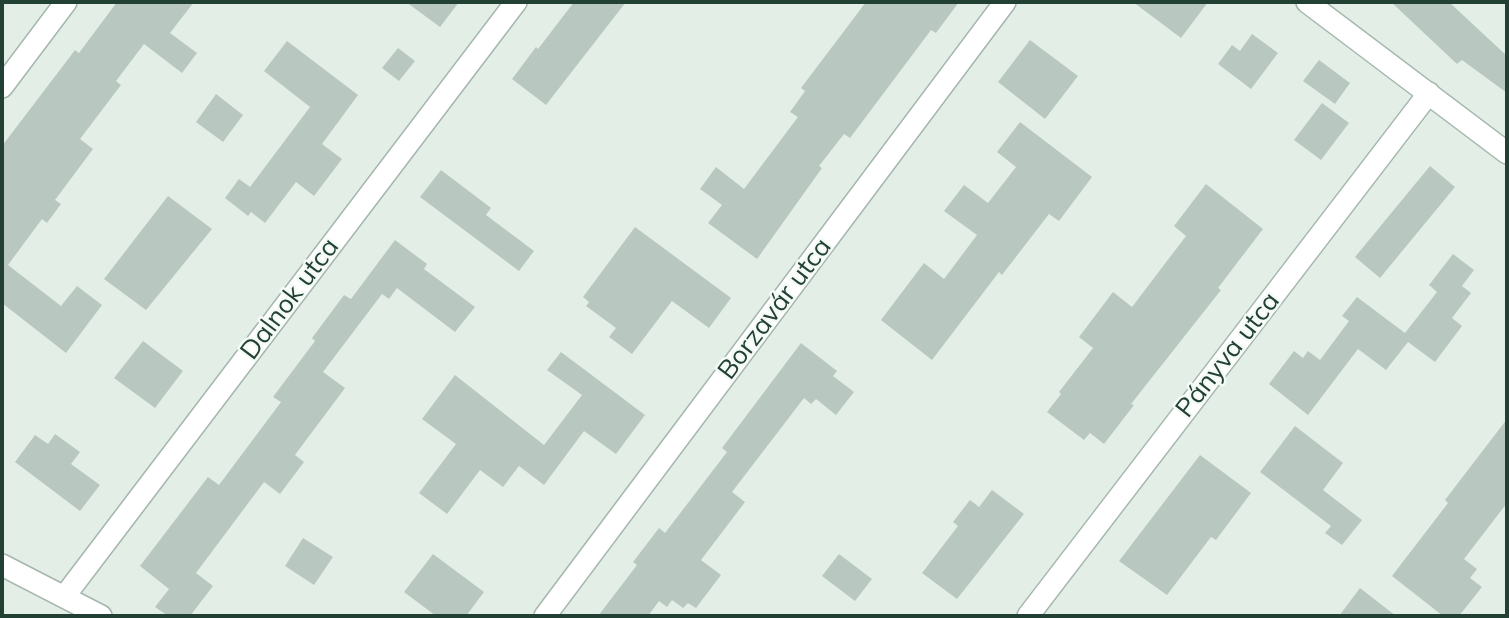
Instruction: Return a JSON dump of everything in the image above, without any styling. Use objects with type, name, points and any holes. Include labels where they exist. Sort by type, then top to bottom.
[{"type":"street","points":[[2,87],[66,2]]},
{"type":"street","name":"Dalnok utca","points":[[64,597],[516,2]]},
{"type":"street","name":"Borzavár utca","points":[[545,616],[1005,2]]},
{"type":"street","points":[[1307,2],[1507,153]]},
{"type":"street","name":"Pányva utca","points":[[1028,616],[1429,93]]},
{"type":"street","points":[[2,565],[101,616]]},
{"type":"building","points":[[117,2],[194,2],[170,33],[197,53],[182,73],[144,44],[116,81],[121,85],[80,139],[93,149],[55,200],[61,204],[47,223],[42,219],[8,265],[61,306],[77,286],[102,305],[66,353],[2,303],[2,146],[75,50],[79,53]]},
{"type":"building","points":[[406,2],[459,2],[440,27]]},
{"type":"building","points":[[574,2],[626,2],[546,105],[512,79]]},
{"type":"building","points":[[866,2],[959,2],[936,33],[931,30],[850,138],[844,134],[819,166],[822,168],[757,259],[708,223],[722,205],[700,189],[716,167],[744,189],[798,117],[790,112],[805,91],[801,88]]},
{"type":"building","points":[[1133,2],[1208,2],[1181,38]]},
{"type":"building","points":[[1391,2],[1449,2],[1507,56],[1507,93],[1462,60],[1457,64]]},
{"type":"building","points":[[1252,34],[1278,53],[1251,89],[1218,64],[1232,45],[1240,51]]},
{"type":"building","points":[[1030,40],[1078,76],[1045,119],[998,82]]},
{"type":"building","points":[[287,41],[358,95],[322,144],[342,159],[314,196],[296,182],[265,223],[251,212],[248,216],[225,198],[239,179],[250,187],[310,107],[264,71]]},
{"type":"building","points":[[398,48],[415,61],[399,81],[382,68]]},
{"type":"building","points":[[1319,60],[1350,83],[1335,104],[1303,81]]},
{"type":"building","points":[[216,94],[243,115],[223,142],[196,122]]},
{"type":"building","points":[[1322,103],[1349,123],[1321,160],[1294,140]]},
{"type":"building","points":[[1020,122],[1092,177],[1059,221],[1049,214],[1002,275],[999,272],[932,360],[881,320],[924,263],[944,279],[977,235],[944,211],[964,185],[988,203],[1016,167],[997,152]]},
{"type":"building","points":[[1430,166],[1455,187],[1380,278],[1355,257]]},
{"type":"building","points":[[441,170],[491,208],[486,215],[534,251],[519,271],[420,197]]},
{"type":"building","points":[[1206,184],[1263,229],[1218,288],[1221,290],[1131,404],[1134,405],[1104,444],[1090,433],[1084,440],[1047,412],[1093,348],[1079,337],[1113,292],[1132,307],[1186,236],[1174,226]]},
{"type":"building","points":[[168,196],[212,229],[146,310],[104,279]]},
{"type":"building","points":[[635,227],[731,298],[709,328],[672,301],[632,354],[609,337],[616,328],[586,306],[589,302],[583,297]]},
{"type":"building","points":[[395,240],[427,264],[424,269],[475,307],[455,332],[397,288],[389,299],[382,294],[323,372],[345,388],[295,455],[304,462],[280,494],[264,482],[196,573],[213,586],[190,616],[168,616],[155,607],[169,589],[140,566],[208,477],[219,485],[281,402],[273,397],[315,341],[312,338],[344,295],[351,299]]},
{"type":"building","points":[[1453,254],[1474,270],[1462,286],[1471,293],[1452,318],[1462,326],[1435,362],[1408,342],[1386,370],[1358,349],[1308,415],[1269,384],[1294,351],[1303,358],[1308,351],[1320,360],[1349,321],[1342,316],[1357,297],[1405,333],[1437,292],[1429,285]]},
{"type":"building","points":[[143,341],[183,371],[155,408],[114,378]]},
{"type":"building","points":[[801,343],[837,371],[833,376],[854,392],[836,415],[816,399],[811,404],[804,398],[732,492],[745,502],[701,560],[721,575],[696,608],[688,603],[683,608],[672,600],[667,607],[659,601],[648,616],[598,616],[637,565],[633,562],[659,528],[665,533],[727,452],[722,448]]},
{"type":"building","points":[[561,352],[645,415],[616,454],[584,431],[544,485],[519,466],[503,487],[480,470],[447,514],[419,493],[456,444],[422,419],[455,375],[544,445],[582,395],[547,370]]},
{"type":"building","points":[[1507,419],[1507,503],[1464,559],[1477,569],[1470,578],[1482,587],[1459,616],[1443,616],[1392,576],[1448,503],[1445,500]]},
{"type":"building","points":[[1295,426],[1343,463],[1323,490],[1362,520],[1342,545],[1325,533],[1331,526],[1260,472]]},
{"type":"building","points":[[55,434],[80,452],[71,464],[100,485],[80,511],[15,462],[35,435],[48,444]]},
{"type":"building","points":[[1200,455],[1251,493],[1216,540],[1211,537],[1167,595],[1119,561]]},
{"type":"building","points":[[992,490],[1024,514],[957,599],[922,573],[958,526],[953,522],[970,500],[979,507]]},
{"type":"building","points":[[303,538],[333,557],[314,585],[285,566]]},
{"type":"building","points":[[433,554],[484,592],[466,616],[436,616],[404,592]]},
{"type":"building","points":[[839,554],[872,579],[855,601],[822,576]]},
{"type":"building","points":[[1360,588],[1396,616],[1339,616]]}]
